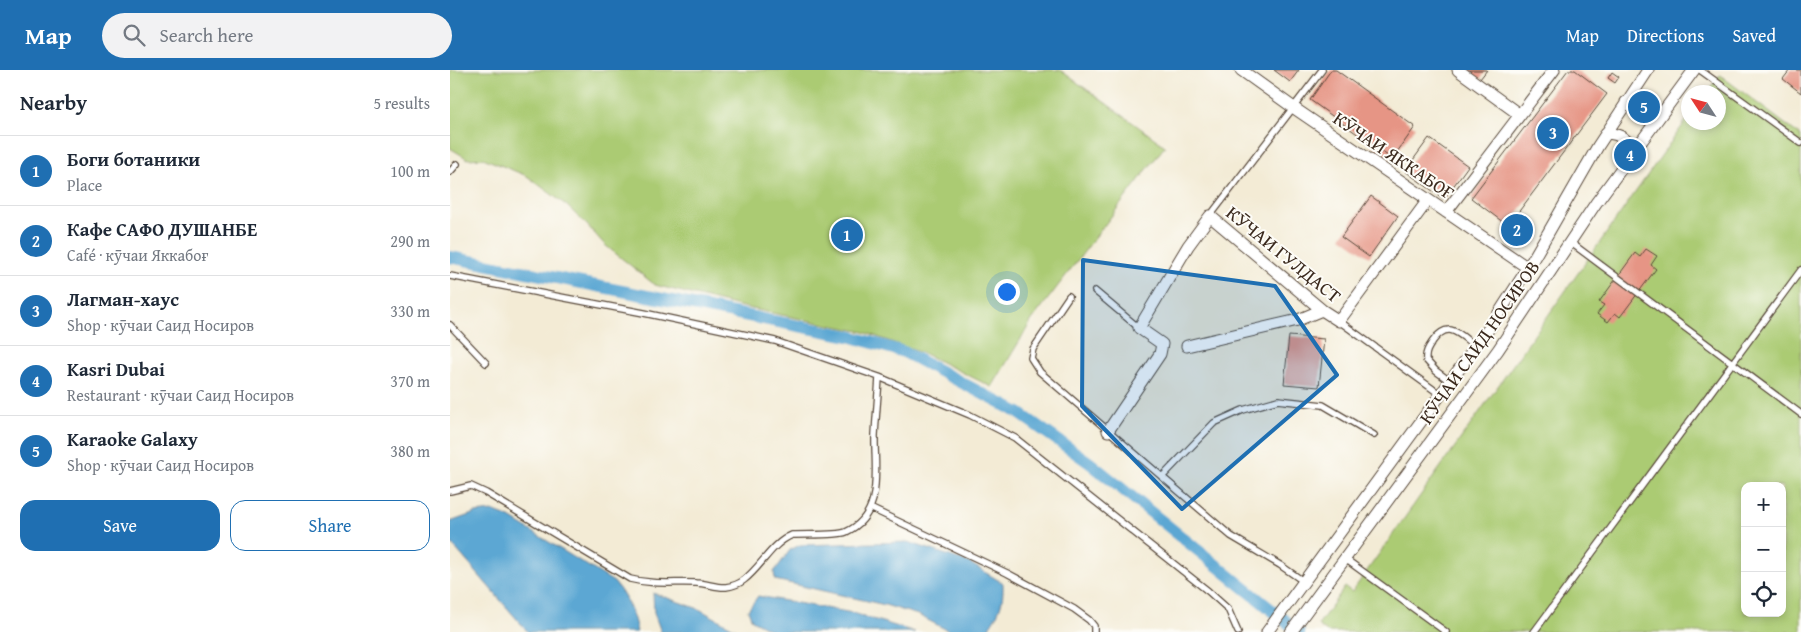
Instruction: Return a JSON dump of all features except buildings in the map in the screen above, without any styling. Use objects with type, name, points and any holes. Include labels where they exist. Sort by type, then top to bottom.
[{"type":"street","name":"КӮЧАИ ЯККАБОҒ","points":[[1241,70],[1528,268]]},
{"type":"street","points":[[1458,70],[1520,115]]},
{"type":"street","points":[[1446,212],[1554,70]]},
{"type":"street","name":"КӮЧАИ САИД НОСИРОВ","points":[[1267,632],[1476,347],[1528,268],[1606,133],[1648,70]]},
{"type":"street","name":"КӮЧАИ САИД НОСИРОВ","points":[[1291,632],[1513,330],[1570,242],[1633,152],[1694,70]]},
{"type":"street","points":[[1626,102],[1640,116],[1655,123]]},
{"type":"street","points":[[1606,133],[1624,137],[1633,152]]},
{"type":"street","points":[[1339,321],[1428,200]]},
{"type":"street","points":[[1108,431],[1160,354],[1162,344],[1140,328],[1188,246],[1210,216]]},
{"type":"street","name":"КӮЧАИ ГУЛДАСТ","points":[[1210,216],[1322,310],[1339,321]]},
{"type":"street","points":[[1187,346],[1298,320],[1322,310]]},
{"type":"street","points":[[1452,380],[1469,390]]},
{"type":"lane","name":"КӮЧАИ ГУЛДАСТ","points":[[1210,216],[1322,70]]},
{"type":"lane","points":[[1700,70],[1801,143]]},
{"type":"lane","points":[[450,172],[457,164]]},
{"type":"lane","points":[[1570,242],[1801,414]]},
{"type":"lane","points":[[1534,632],[1801,270]]},
{"type":"lane","points":[[450,276],[644,313],[775,341],[879,377],[970,415],[1015,438],[1208,591],[1228,609],[1238,632]]},
{"type":"lane","points":[[1095,292],[1140,328]]},
{"type":"lane","points":[[1069,296],[1033,349],[1031,358],[1040,372],[1231,536],[1303,581]]},
{"type":"lane","points":[[1339,321],[1441,395]]},
{"type":"lane","points":[[450,325],[486,363]]},
{"type":"lane","points":[[1452,380],[1436,371],[1426,360],[1427,351],[1434,341],[1441,332],[1449,329],[1455,331],[1476,347]]},
{"type":"lane","points":[[450,491],[471,486],[486,493],[630,579],[646,583],[697,583],[725,587],[736,585],[744,580],[777,544],[786,537],[792,535],[845,533],[863,520],[875,496],[875,436],[879,377]]},
{"type":"lane","points":[[1162,477],[1214,424],[1243,410],[1278,400],[1323,405],[1374,435]]},
{"type":"lane","points":[[870,508],[977,558],[1074,609],[1089,620],[1094,626],[1094,632]]},
{"type":"lane","points":[[1344,558],[1446,632]]},
{"type":"highlighted area","points":[[1083,260],[1275,286],[1337,375],[1182,509],[1082,406]]},
{"type":"green space","points":[[450,70],[1060,70],[1165,146],[1032,320],[992,387],[927,355],[864,332],[743,307],[655,285],[605,245],[566,205],[527,176],[483,158],[468,159],[450,148]]},
{"type":"green space","points":[[1720,75],[1801,136],[1801,632],[1327,632],[1318,625],[1345,587],[1352,592],[1681,128],[1681,130],[1726,130],[1726,85],[1712,85]]},
{"type":"water","points":[[492,511],[510,518],[614,582],[629,606],[637,632],[528,632],[450,542],[450,522],[475,513]]},
{"type":"water","points":[[908,542],[968,562],[1003,583],[999,609],[986,632],[951,632],[918,615],[885,605],[775,580],[774,572],[790,550],[800,545]]},
{"type":"water","points":[[653,593],[699,609],[741,632],[661,632],[654,613]]},
{"type":"water","points":[[758,596],[853,613],[915,632],[774,632],[752,620],[748,610]]},
{"type":"waterway","points":[[450,257],[849,336],[904,352],[1019,413],[1090,463],[1299,632]]},
{"type":"place","name":"Karaoke Galaxy","points":[[1644,107]]},
{"type":"place","name":"Лагман-хаус","points":[[1553,133]]},
{"type":"place","name":"Kasri Dubai","points":[[1630,155]]},
{"type":"place","name":"Кафе САФО ДУШАНБЕ","points":[[1517,230]]},
{"type":"place","name":"Боги ботаники","points":[[847,235]]}]
